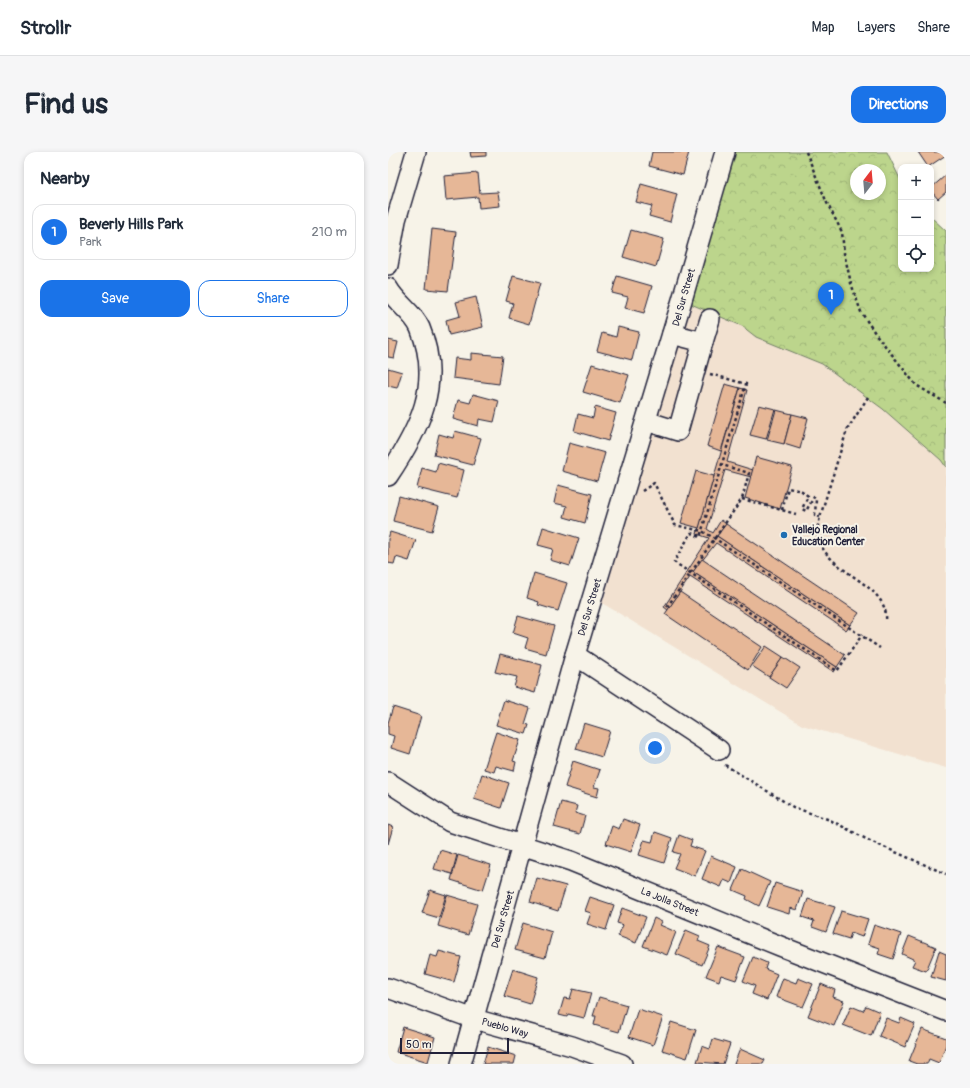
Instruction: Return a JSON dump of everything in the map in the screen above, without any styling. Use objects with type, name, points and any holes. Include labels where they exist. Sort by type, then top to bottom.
[{"type":"street","points":[[388,265],[396,220],[416,152]]},
{"type":"street","name":"Del Sur Street","points":[[461,1064],[575,655],[672,334],[724,152]]},
{"type":"street","points":[[388,288],[419,327],[426,350],[429,373],[427,400],[420,421],[388,476]]},
{"type":"street","points":[[646,421],[678,431],[710,319]]},
{"type":"street","points":[[672,334],[703,342]]},
{"type":"street","points":[[575,655],[719,750]]},
{"type":"street","name":"La Jolla Street","points":[[392,785],[450,822],[571,861],[780,946],[946,1011]]},
{"type":"street","name":"Pueblo Way","points":[[388,988],[474,1018],[572,1046],[622,1064]]},
{"type":"path","points":[[806,152],[827,203],[842,232],[844,253],[861,312],[875,333],[916,385],[946,403]]},
{"type":"path","points":[[695,370],[746,384],[702,532],[700,536],[691,532],[674,562],[837,671],[862,635]]},
{"type":"path","points":[[868,397],[847,430],[820,517],[817,532],[829,559],[866,586],[882,602],[886,622]]},
{"type":"path","points":[[667,607],[742,499],[749,473],[722,465]]},
{"type":"path","points":[[620,506],[654,483],[675,525],[702,532],[714,538],[880,648]]},
{"type":"path","points":[[782,510],[788,488],[802,491],[808,496],[802,509],[806,511],[814,497],[816,499],[815,515],[820,517]]},
{"type":"path","points":[[742,499],[796,514]]},
{"type":"path","points":[[719,750],[723,764],[793,807],[830,820],[870,841],[946,874]]},
{"type":"shaded area","name":"Vallejo Regional Education Center","points":[[691,304],[742,326],[756,337],[822,364],[883,409],[941,460],[946,467],[946,768],[802,725],[602,603]]},
{"type":"green space","points":[[732,152],[887,152],[898,175],[898,272],[934,272],[934,220],[946,231],[946,467],[941,460],[883,409],[822,364],[756,337],[742,326],[691,304]]},
{"type":"building","points":[[470,152],[486,152],[486,156],[471,157]]},
{"type":"building","points":[[652,152],[689,152],[683,175],[649,166]]},
{"type":"building","points":[[918,152],[946,152],[946,155],[932,164],[926,164]]},
{"type":"building","points":[[478,173],[480,193],[498,192],[500,206],[479,208],[478,197],[446,200],[444,176]]},
{"type":"building","points":[[946,175],[946,192],[938,199],[934,194],[934,185]]},
{"type":"building","points":[[641,184],[677,194],[670,222],[649,216],[652,206],[636,202]]},
{"type":"building","points":[[432,229],[456,232],[448,291],[426,289]]},
{"type":"building","points":[[631,230],[664,239],[656,267],[623,257]]},
{"type":"building","points":[[513,276],[540,283],[529,324],[509,318],[513,303],[506,301]]},
{"type":"building","points":[[617,276],[652,286],[644,313],[625,308],[628,297],[612,293]]},
{"type":"building","points":[[476,297],[483,327],[449,335],[446,320],[460,316],[456,302]]},
{"type":"building","points":[[618,327],[639,332],[632,360],[597,351],[602,333],[616,337]]},
{"type":"building","points":[[388,340],[398,342],[394,358],[388,357]]},
{"type":"building","points":[[471,353],[503,356],[499,384],[453,378],[455,358],[471,360]]},
{"type":"building","points":[[592,364],[629,375],[620,403],[583,392]]},
{"type":"building","points":[[388,368],[402,372],[397,388],[388,386]]},
{"type":"building","points":[[725,384],[740,388],[721,451],[707,446]]},
{"type":"building","points":[[740,388],[747,390],[727,462],[753,470],[751,477],[725,470],[707,529],[713,533],[721,520],[726,524],[717,536],[850,625],[846,630],[716,543],[693,572],[837,667],[834,672],[690,577],[668,610],[664,607],[709,538],[697,534]]},
{"type":"building","points":[[473,394],[499,401],[494,422],[479,419],[478,426],[453,419],[458,400],[470,403]]},
{"type":"building","points":[[759,405],[775,409],[766,439],[750,435]]},
{"type":"building","points":[[595,407],[616,413],[608,441],[574,431],[578,414],[593,418]]},
{"type":"building","points":[[776,410],[792,414],[784,444],[767,440]]},
{"type":"building","points":[[792,414],[808,418],[800,449],[784,444]]},
{"type":"building","points":[[455,431],[481,438],[473,465],[434,455],[439,434],[453,438]]},
{"type":"building","points":[[569,443],[605,453],[597,481],[562,471]]},
{"type":"building","points":[[756,457],[792,467],[780,509],[745,498]]},
{"type":"building","points":[[438,463],[464,470],[457,498],[417,488],[422,468],[436,472]]},
{"type":"building","points":[[696,471],[714,476],[699,528],[681,523]]},
{"type":"building","points":[[558,485],[592,494],[585,523],[564,517],[567,506],[554,503]]},
{"type":"building","points":[[399,496],[439,507],[432,531],[393,521]]},
{"type":"building","points":[[726,524],[859,613],[850,625],[717,536]]},
{"type":"building","points":[[543,527],[579,538],[570,566],[550,560],[553,549],[538,545]]},
{"type":"building","points":[[390,532],[416,540],[409,561],[396,557],[394,564],[388,563],[388,539]]},
{"type":"building","points":[[702,559],[845,655],[837,667],[693,572]]},
{"type":"building","points":[[534,573],[567,583],[558,611],[538,605],[539,602],[527,598]]},
{"type":"building","points":[[680,592],[762,647],[748,670],[665,614]]},
{"type":"building","points":[[518,616],[554,626],[546,654],[525,648],[528,638],[513,633]]},
{"type":"building","points":[[766,646],[783,657],[769,677],[752,666]]},
{"type":"building","points":[[500,654],[542,665],[535,693],[514,687],[517,677],[495,672]]},
{"type":"building","points":[[783,657],[800,668],[786,688],[769,677]]},
{"type":"building","points":[[504,700],[530,708],[525,724],[529,725],[526,734],[496,725]]},
{"type":"building","points":[[393,707],[421,716],[410,754],[391,748],[394,736],[388,734],[388,723]]},
{"type":"building","points":[[584,723],[610,731],[602,757],[576,749]]},
{"type":"building","points":[[496,732],[520,740],[513,761],[516,762],[514,771],[496,766],[494,772],[484,769]]},
{"type":"building","points":[[573,761],[600,770],[594,787],[599,788],[597,797],[565,787]]},
{"type":"building","points":[[482,774],[509,783],[501,808],[474,799]]},
{"type":"building","points":[[561,802],[577,806],[575,813],[585,816],[580,834],[554,827]]},
{"type":"building","points":[[623,819],[640,825],[631,852],[606,844],[612,826],[619,829]]},
{"type":"building","points":[[388,825],[393,827],[388,844]]},
{"type":"building","points":[[655,832],[672,838],[664,863],[639,855],[644,840],[652,842]]},
{"type":"building","points":[[679,835],[692,840],[690,846],[705,851],[695,876],[674,868],[680,854],[673,852]]},
{"type":"building","points":[[440,850],[457,855],[452,874],[434,869]]},
{"type":"building","points":[[458,855],[491,865],[483,890],[451,880]]},
{"type":"building","points":[[711,856],[737,867],[731,883],[724,880],[721,887],[702,879]]},
{"type":"building","points":[[742,869],[770,882],[759,906],[746,899],[747,896],[733,890]]},
{"type":"building","points":[[537,878],[566,886],[558,911],[530,902]]},
{"type":"building","points":[[775,883],[803,892],[797,910],[790,908],[789,914],[767,907]]},
{"type":"building","points":[[430,890],[446,895],[439,918],[422,913]]},
{"type":"building","points":[[447,895],[477,904],[468,935],[438,926]]},
{"type":"building","points":[[590,897],[614,905],[606,930],[587,924],[591,913],[585,911]]},
{"type":"building","points":[[808,899],[835,907],[826,932],[812,927],[814,921],[802,917]]},
{"type":"building","points":[[622,908],[646,917],[636,943],[618,936],[623,925],[617,923]]},
{"type":"building","points":[[841,911],[868,919],[862,937],[851,933],[849,939],[833,934]]},
{"type":"building","points":[[654,918],[662,922],[660,925],[676,932],[667,955],[643,946]]},
{"type":"building","points":[[523,923],[552,932],[545,958],[515,950]]},
{"type":"building","points":[[874,925],[901,934],[893,959],[878,954],[880,948],[868,944]]},
{"type":"building","points":[[686,930],[700,936],[698,941],[710,946],[702,965],[676,954]]},
{"type":"building","points":[[909,936],[936,947],[926,971],[912,966],[915,960],[902,954]]},
{"type":"building","points":[[718,947],[745,957],[736,980],[721,975],[719,981],[706,976]]},
{"type":"building","points":[[439,951],[461,957],[454,982],[425,974],[430,955],[437,957]]},
{"type":"building","points":[[939,951],[946,954],[946,981],[931,977]]},
{"type":"building","points":[[753,957],[767,963],[765,969],[777,974],[767,1000],[752,994],[755,986],[743,981]]},
{"type":"building","points":[[513,969],[538,977],[530,1004],[504,996]]},
{"type":"building","points":[[783,978],[796,983],[798,978],[813,984],[803,1007],[776,997]]},
{"type":"building","points":[[821,984],[835,990],[833,997],[844,1001],[834,1026],[808,1016]]},
{"type":"building","points":[[573,989],[591,993],[584,1018],[568,1014],[567,1017],[559,1015],[564,998],[570,999]]},
{"type":"building","points":[[599,997],[627,1005],[619,1032],[594,1025],[596,1016],[593,1016]]},
{"type":"building","points":[[851,1006],[863,1011],[866,1006],[880,1012],[871,1036],[843,1025]]},
{"type":"building","points":[[638,1009],[663,1017],[653,1045],[629,1037]]},
{"type":"building","points":[[886,1018],[899,1023],[901,1018],[915,1024],[905,1047],[879,1036]]},
{"type":"building","points":[[671,1022],[696,1030],[687,1058],[662,1050]]},
{"type":"building","points":[[403,1027],[435,1037],[428,1062],[396,1052]]},
{"type":"building","points":[[922,1029],[946,1038],[946,1045],[939,1063],[929,1059],[927,1064],[917,1064],[909,1061]]},
{"type":"building","points":[[713,1039],[730,1044],[723,1064],[697,1062],[702,1046],[710,1049]]},
{"type":"building","points":[[488,1047],[516,1056],[514,1064],[483,1064]]},
{"type":"building","points":[[740,1049],[765,1060],[763,1064],[734,1064]]},
{"type":"place","name":"Beverly Hills Park","points":[[831,315]]},
{"type":"place","name":"Vallejo Regional Education Center","points":[[784,535]]}]
